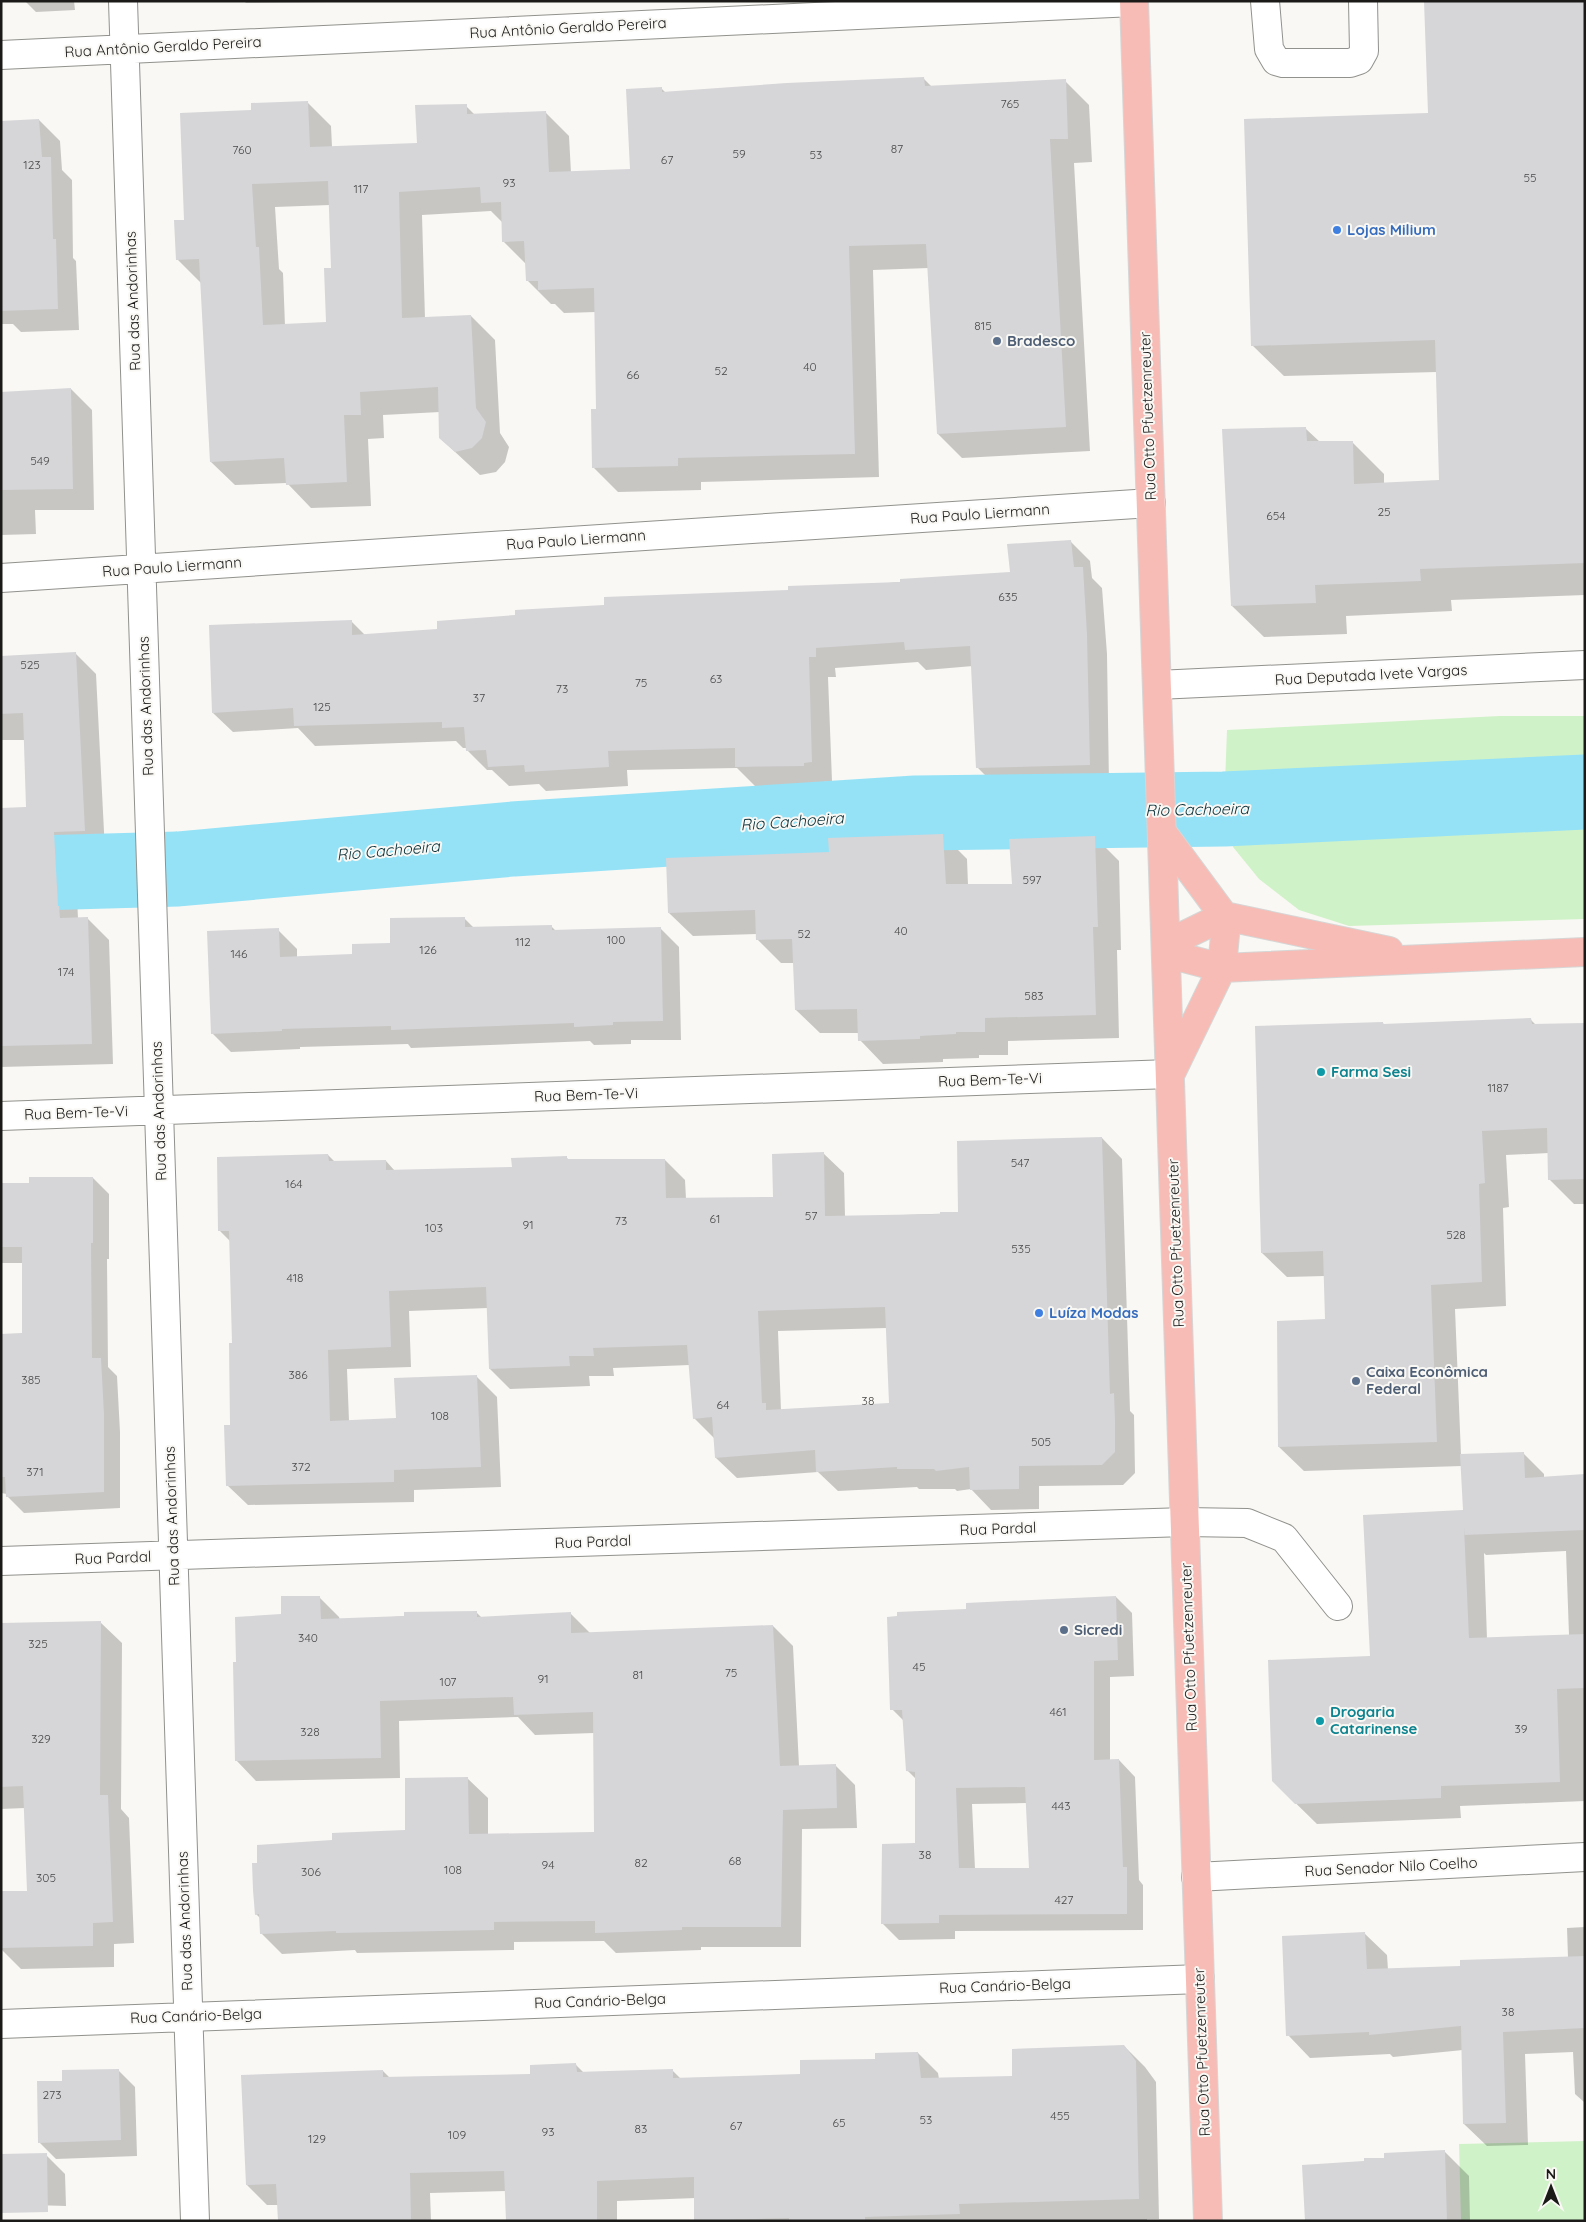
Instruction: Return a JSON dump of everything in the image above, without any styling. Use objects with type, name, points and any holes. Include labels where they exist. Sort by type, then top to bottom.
[{"type":"main road","name":"Rua Otto Pfuetzenreuter","points":[[1134,2],[1208,2221]]},
{"type":"main road","points":[[1162,832],[1224,916]]},
{"type":"main road","name":"Rua Otto Pfuetzenreuter","points":[[1170,1074],[1222,968],[1225,952],[1224,916]]},
{"type":"main road","points":[[1425,958],[1224,916],[1183,936],[1166,950],[1180,957],[1222,968],[1585,952]]},
{"type":"street","name":"Rua das Andorinhas","points":[[123,1],[195,2221]]},
{"type":"street","points":[[1265,1],[1269,49],[1276,61],[1283,63],[1350,63],[1359,60],[1364,52],[1363,1]]},
{"type":"street","name":"Rua Antônio Geraldo Pereira","points":[[1,55],[1134,2]]},
{"type":"street","name":"Rua Paulo Liermann","points":[[1,578],[1151,502]]},
{"type":"street","name":"Rua Deputada Ivete Vargas","points":[[1157,685],[1585,665]]},
{"type":"street","name":"Rua Bem-Te-Vi","points":[[1,1116],[1170,1074]]},
{"type":"street","name":"Rua Pardal","points":[[1,1562],[1184,1522],[1247,1523],[1284,1538],[1338,1606]]},
{"type":"street","name":"Rua Senador Nilo Coelho","points":[[1196,1877],[1585,1857]]},
{"type":"street","name":"Rua Canário-Belga","points":[[1,2024],[1200,1979]]},
{"type":"green space","points":[[1499,716],[1585,716],[1585,919],[1349,926],[1299,910],[1259,879],[1233,847],[1224,809],[1227,730]]},
{"type":"green space","points":[[1585,2141],[1585,2221],[1461,2221],[1459,2144]]},
{"type":"building","points":[[1424,1],[1585,1],[1585,563],[1420,569],[1421,581],[1315,585],[1316,603],[1231,606],[1222,429],[1306,427],[1307,441],[1353,441],[1354,484],[1439,480],[1435,340],[1251,346],[1244,119],[1428,113]]},
{"type":"building","points":[[924,77],[925,86],[1066,79],[1068,139],[1050,139],[1066,427],[937,434],[926,244],[849,246],[855,454],[678,458],[678,466],[592,468],[591,409],[596,409],[594,288],[538,290],[538,281],[526,281],[524,241],[502,242],[501,202],[481,203],[480,187],[399,192],[402,318],[471,315],[476,408],[486,422],[482,438],[472,448],[455,452],[439,438],[438,387],[360,392],[361,415],[344,415],[347,482],[286,485],[284,458],[210,462],[199,259],[176,260],[174,220],[184,220],[180,113],[251,110],[251,103],[308,101],[310,147],[417,143],[415,105],[467,104],[467,114],[546,111],[549,172],[630,169],[626,89],[662,87],[662,92],[787,83]],"holes":[[[328,181],[331,268],[324,268],[326,322],[263,325],[259,247],[256,247],[252,184]]]},
{"type":"building","points":[[39,119],[42,157],[51,157],[53,239],[56,239],[58,309],[1,311],[1,121]]},
{"type":"building","points":[[71,388],[73,489],[1,490],[1,392]]},
{"type":"building","points":[[1071,540],[1074,567],[1083,567],[1087,634],[1090,765],[976,768],[970,646],[905,650],[904,642],[816,648],[816,657],[809,657],[812,762],[804,763],[804,766],[735,767],[735,748],[608,751],[609,767],[525,772],[524,765],[488,767],[486,750],[466,751],[464,727],[442,728],[442,722],[294,726],[293,708],[212,713],[209,625],[352,620],[352,635],[437,629],[437,621],[515,615],[515,610],[604,605],[604,597],[788,590],[788,586],[900,582],[900,579],[1010,572],[1007,544]]},
{"type":"building","points":[[76,652],[85,831],[54,832],[60,918],[88,917],[92,1044],[1,1046],[1,808],[26,807],[23,713],[1,714],[1,656]]},
{"type":"building","points":[[943,834],[946,884],[1012,884],[1009,839],[1095,836],[1098,927],[1093,927],[1096,1015],[985,1018],[985,1032],[956,1032],[956,1034],[920,1036],[920,1039],[858,1041],[857,1009],[795,1010],[792,939],[756,940],[755,910],[668,913],[666,858],[829,852],[828,838]]},
{"type":"building","points":[[465,917],[465,927],[552,925],[552,930],[661,927],[663,1021],[613,1022],[613,1025],[574,1027],[574,1023],[391,1030],[391,1026],[282,1029],[282,1031],[211,1034],[207,931],[279,928],[280,957],[352,954],[352,944],[390,943],[390,918]]},
{"type":"building","points":[[1531,1018],[1532,1024],[1585,1023],[1585,1179],[1548,1180],[1547,1128],[1482,1131],[1485,1183],[1479,1184],[1482,1282],[1431,1285],[1437,1442],[1278,1447],[1277,1321],[1325,1319],[1323,1251],[1261,1253],[1255,1026],[1383,1022],[1383,1024]]},
{"type":"building","points":[[1102,1137],[1110,1394],[1114,1393],[1115,1452],[1102,1465],[1019,1466],[1019,1489],[970,1490],[969,1467],[936,1471],[934,1469],[897,1469],[897,1467],[816,1472],[815,1450],[715,1458],[712,1417],[693,1419],[687,1345],[593,1348],[594,1356],[569,1356],[570,1366],[489,1369],[486,1287],[389,1291],[391,1347],[328,1350],[330,1421],[396,1418],[394,1378],[477,1375],[481,1467],[394,1470],[394,1482],[226,1486],[224,1425],[230,1425],[229,1343],[232,1343],[229,1231],[218,1231],[217,1157],[328,1154],[329,1161],[386,1160],[386,1170],[512,1167],[511,1158],[567,1156],[567,1159],[665,1159],[666,1198],[773,1197],[772,1154],[824,1152],[825,1216],[940,1214],[940,1212],[958,1212],[957,1141]],"holes":[[[885,1307],[889,1403],[766,1410],[766,1403],[762,1403],[758,1311]]]},
{"type":"building","points":[[29,1177],[93,1177],[93,1243],[91,1243],[92,1358],[101,1358],[104,1414],[104,1492],[6,1497],[5,1477],[1,1477],[1,1334],[22,1333],[22,1247],[1,1247],[1,1183],[29,1183]]},
{"type":"building","points":[[1524,1452],[1525,1478],[1585,1474],[1585,1530],[1464,1535],[1469,1638],[1585,1634],[1585,1688],[1557,1689],[1560,1782],[1441,1786],[1441,1798],[1295,1804],[1272,1781],[1268,1660],[1370,1656],[1363,1515],[1463,1510],[1460,1454]]},
{"type":"building","points":[[281,1596],[320,1596],[321,1619],[404,1616],[404,1612],[477,1611],[477,1617],[571,1612],[571,1633],[773,1625],[780,1766],[836,1764],[837,1808],[783,1810],[781,1927],[682,1927],[682,1930],[595,1933],[595,1921],[494,1922],[494,1930],[336,1933],[336,1931],[260,1934],[259,1914],[255,1915],[252,1863],[257,1863],[257,1845],[332,1840],[332,1833],[405,1830],[405,1778],[468,1777],[469,1834],[594,1832],[593,1712],[514,1715],[513,1697],[380,1701],[381,1758],[235,1761],[233,1662],[236,1662],[235,1617],[281,1614]]},
{"type":"building","points":[[1116,1596],[1118,1660],[1094,1661],[1094,1760],[1119,1759],[1123,1867],[1127,1867],[1127,1914],[939,1915],[939,1923],[881,1924],[882,1844],[915,1843],[915,1772],[906,1771],[902,1710],[890,1710],[887,1617],[897,1616],[897,1612],[966,1609],[966,1603]],"holes":[[[1025,1787],[1029,1868],[959,1868],[956,1788]]]},
{"type":"building","points":[[101,1621],[100,1795],[108,1795],[113,1922],[93,1923],[93,1946],[1,1948],[1,1891],[27,1891],[23,1786],[1,1787],[1,1623]]},
{"type":"building","points":[[1365,1932],[1367,1969],[1460,1966],[1460,1960],[1585,1956],[1585,2028],[1503,2032],[1506,2123],[1463,2124],[1461,2026],[1369,2035],[1369,2032],[1286,2036],[1282,1936]]},
{"type":"building","points":[[1124,2045],[1136,2061],[1139,2199],[959,2204],[960,2214],[865,2217],[865,2221],[789,2221],[789,2218],[694,2221],[694,2177],[597,2181],[597,2221],[506,2221],[504,2171],[410,2173],[411,2221],[278,2221],[276,2184],[246,2185],[241,2075],[383,2070],[383,2077],[530,2074],[530,2065],[576,2063],[577,2072],[673,2069],[673,2078],[800,2074],[800,2060],[875,2059],[875,2053],[918,2052],[921,2078],[1012,2076],[1012,2049]]},
{"type":"building","points":[[119,2069],[121,2140],[38,2143],[37,2081],[62,2081],[62,2070]]},
{"type":"building","points":[[1445,2150],[1447,2221],[1305,2221],[1302,2165],[1364,2161],[1364,2158],[1384,2158],[1384,2153]]},
{"type":"building","points":[[47,2153],[48,2212],[1,2213],[1,2154]]},
{"type":"waterway","name":"Rio Cachoeira","points":[[1,874],[178,869],[513,839],[916,813],[1224,809],[1585,792]]},
{"type":"place","name":"Lojas Milium","points":[[1337,230]]},
{"type":"place","name":"Bradesco","points":[[997,341]]},
{"type":"place","name":"Farma Sesi","points":[[1321,1072]]},
{"type":"place","name":"Luíza Modas","points":[[1039,1313]]},
{"type":"place","name":"Caixa Econômica Federal","points":[[1356,1381]]},
{"type":"place","name":"Sicredi","points":[[1064,1630]]},
{"type":"place","name":"Drogaria Catarinense","points":[[1320,1721]]}]
